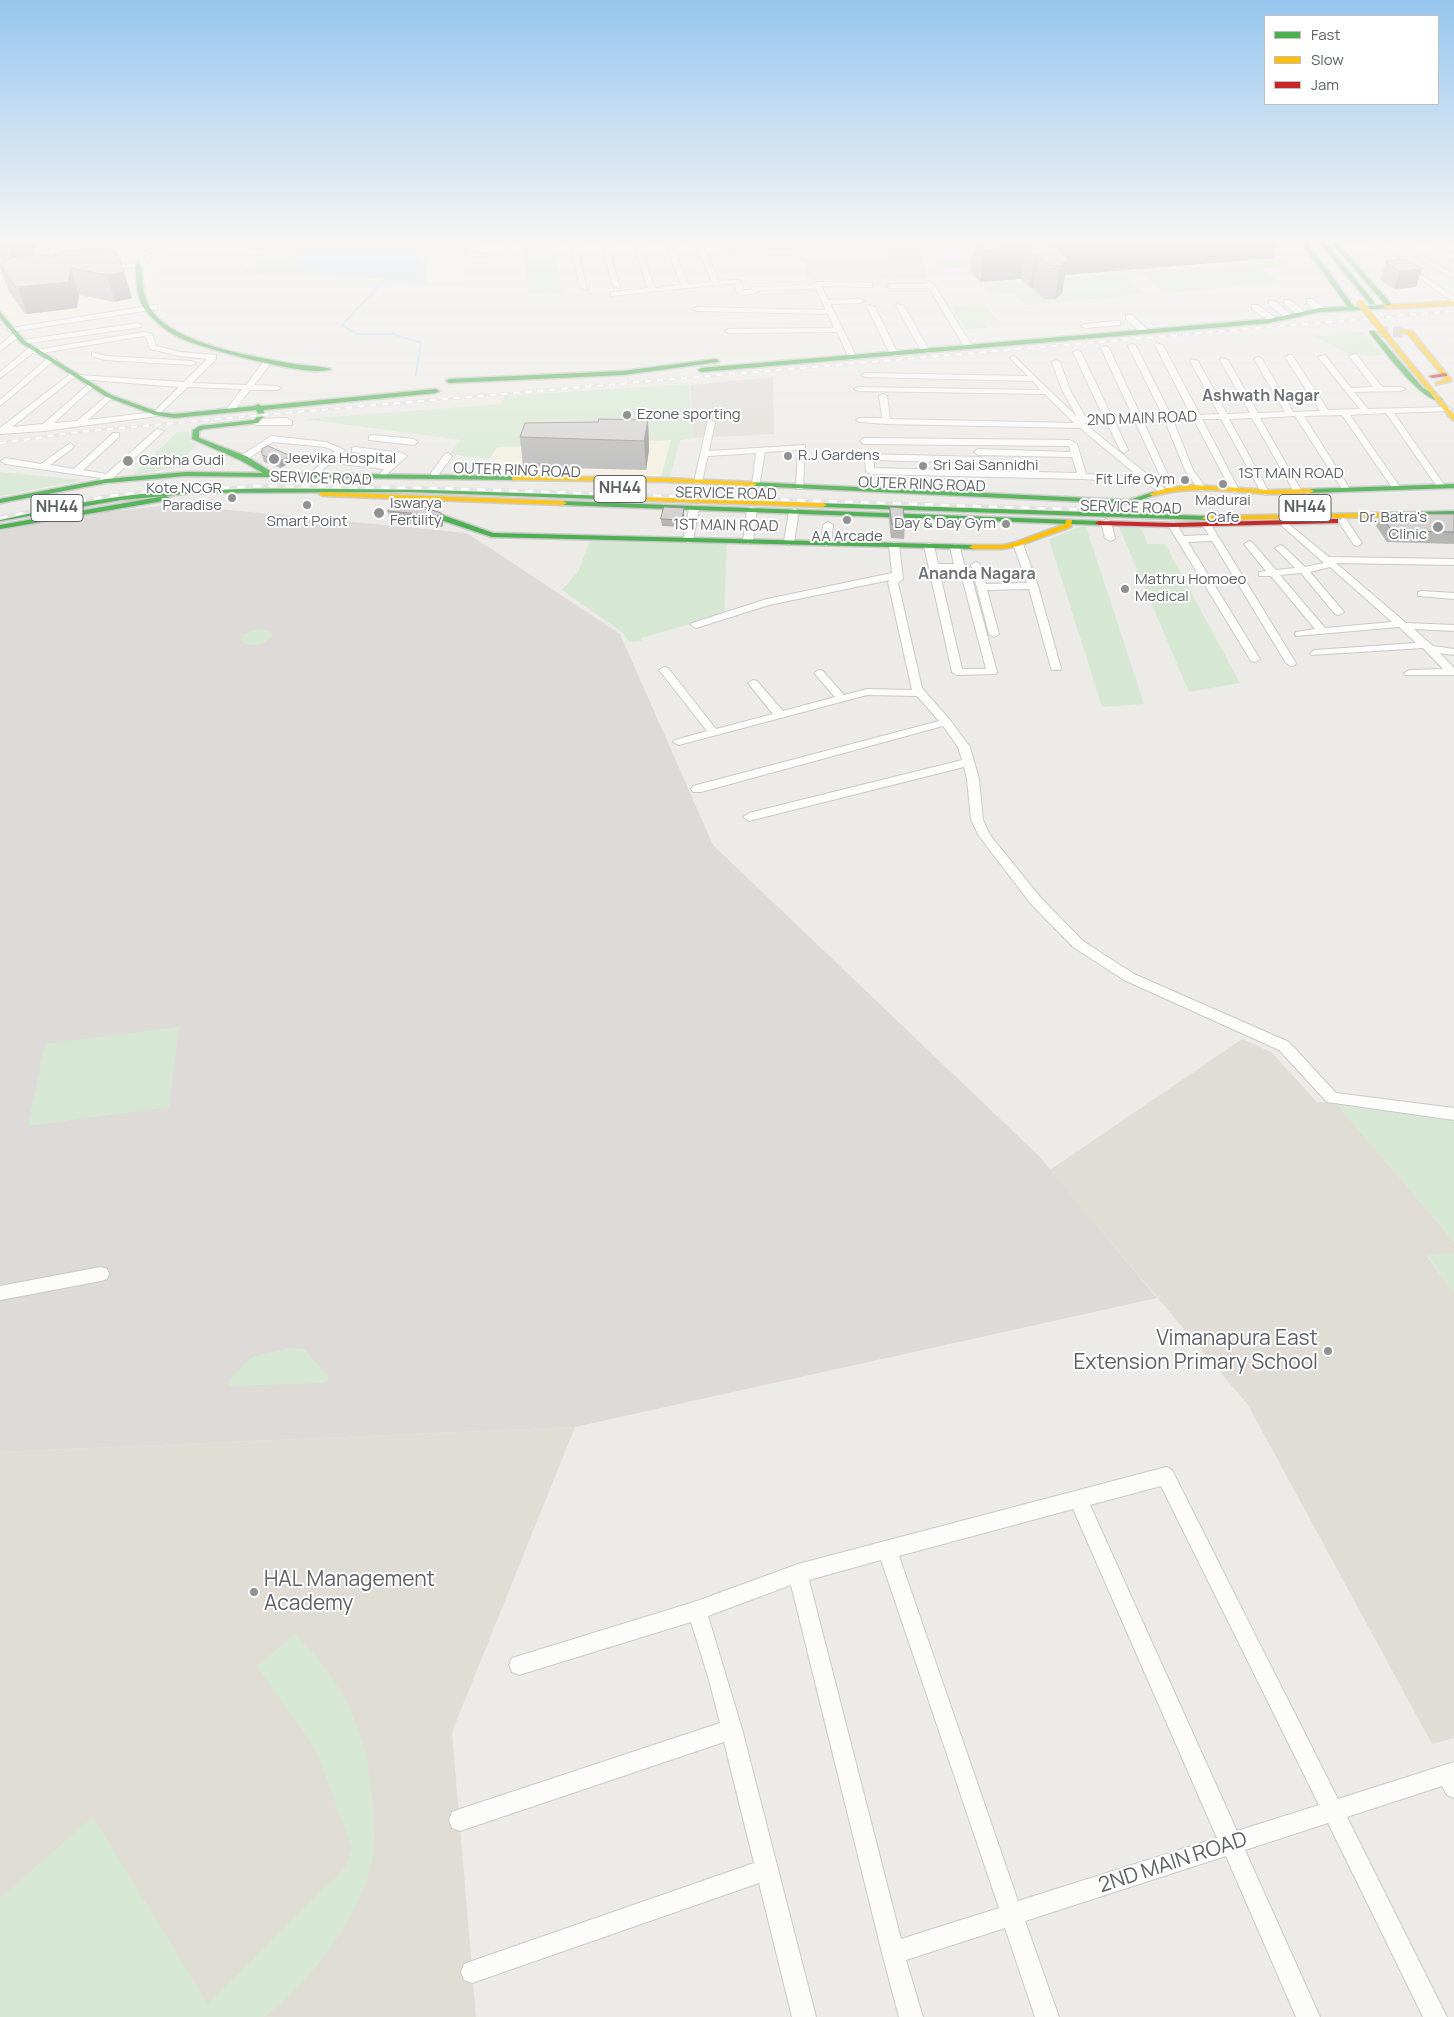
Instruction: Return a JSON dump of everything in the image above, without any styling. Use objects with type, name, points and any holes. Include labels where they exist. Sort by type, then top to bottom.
[{"type":"main road","points":[[16,336],[34,350],[109,396],[157,414],[174,416],[258,406],[436,391]]},
{"type":"main road","points":[[185,336],[202,344],[246,356],[320,370],[328,369],[213,342],[199,336]]},
{"type":"main road","points":[[701,370],[1092,336]]},
{"type":"main road","points":[[1392,336],[1440,400],[1452,410]]},
{"type":"main road","points":[[1394,336],[1444,378],[1452,410]]},
{"type":"main road","points":[[450,379],[629,368],[698,357],[719,358]]},
{"type":"main road","points":[[258,406],[262,415],[256,422],[202,427],[194,434],[195,439],[243,458],[270,474]]},
{"type":"main road","name":"SERVICE ROAD","points":[[0,501],[106,479],[187,473],[270,474],[387,471],[434,475],[756,484],[1128,504]]},
{"type":"main road","points":[[464,484],[487,476]]},
{"type":"main road","points":[[614,479],[626,490]]},
{"type":"main road","name":"OUTER RING ROAD","points":[[0,510],[115,494],[155,485],[224,482],[464,484],[1128,504]]},
{"type":"main road","name":"1ST MAIN ROAD","points":[[1128,504],[1165,489],[1202,488],[1265,492],[1454,486]]},
{"type":"main road","name":"OUTER RING ROAD","points":[[115,494],[221,490],[408,490],[1068,518]]},
{"type":"main road","name":"SERVICE ROAD","points":[[0,527],[147,500],[196,494],[258,493],[382,496],[694,509],[1068,518],[1173,525],[1454,520]]},
{"type":"main road","name":"1ST MAIN ROAD","points":[[382,496],[492,535],[1003,547],[1018,544],[1068,525],[1068,518]]},
{"type":"main road","name":"OUTER RING ROAD","points":[[0,519],[52,504]]},
{"type":"main road","name":"NH44","points":[[1128,504],[1284,509],[1454,504]]},
{"type":"main road","name":"NH44","points":[[1068,518],[1259,519],[1454,513]]},
{"type":"street","points":[[0,349],[10,336]]},
{"type":"street","points":[[0,376],[34,350],[129,336]]},
{"type":"street","points":[[1,431],[44,428],[157,414],[212,357],[180,354],[153,347],[149,336]]},
{"type":"street","points":[[842,336],[853,358]]},
{"type":"street","points":[[885,336],[894,354]]},
{"type":"street","points":[[917,336],[926,352]]},
{"type":"street","points":[[962,336],[968,346]]},
{"type":"street","points":[[1159,345],[1235,490]]},
{"type":"street","points":[[1132,346],[1168,418],[1189,470],[1202,488]]},
{"type":"street","points":[[1104,348],[1138,419],[1165,489]]},
{"type":"street","points":[[1077,352],[1124,450]]},
{"type":"street","points":[[94,354],[105,358],[206,364]]},
{"type":"street","points":[[1353,356],[1379,389]]},
{"type":"street","points":[[1322,357],[1366,412]]},
{"type":"street","points":[[1014,358],[1046,392],[1080,422],[1149,480],[1165,489]]},
{"type":"street","points":[[1289,358],[1326,413]]},
{"type":"street","points":[[1258,359],[1346,489]]},
{"type":"street","points":[[0,404],[52,360]]},
{"type":"street","points":[[1224,360],[1297,490]]},
{"type":"street","points":[[1194,361],[1226,416],[1265,492]]},
{"type":"street","points":[[1056,362],[1080,422]]},
{"type":"street","points":[[230,410],[267,363]]},
{"type":"street","points":[[865,375],[909,373],[1033,379]]},
{"type":"street","points":[[942,374],[947,390]]},
{"type":"street","points":[[1,431],[76,375],[258,390],[277,388]]},
{"type":"street","points":[[0,384],[22,385]]},
{"type":"street","points":[[44,428],[90,385]]},
{"type":"street","points":[[858,389],[1046,392]]},
{"type":"street","points":[[1348,390],[1379,389],[1403,393],[1422,410]]},
{"type":"street","points":[[79,424],[109,396]]},
{"type":"street","points":[[884,396],[886,421]]},
{"type":"street","name":"2ND MAIN ROAD","points":[[860,420],[1080,422],[1452,410]]},
{"type":"street","points":[[1388,411],[1441,486]]},
{"type":"street","points":[[1344,412],[1396,487]]},
{"type":"street","points":[[256,422],[287,421],[289,423]]},
{"type":"street","points":[[698,482],[711,422]]},
{"type":"street","points":[[6,461],[44,466],[106,479],[160,431]]},
{"type":"street","points":[[76,472],[116,436]]},
{"type":"street","points":[[342,461],[387,471],[414,442],[372,438]]},
{"type":"street","points":[[243,458],[271,439],[326,445],[341,450],[316,473]]},
{"type":"street","points":[[864,441],[1070,443],[1073,444],[1082,476]]},
{"type":"street","points":[[976,442],[983,473]]},
{"type":"street","points":[[44,466],[70,446]]},
{"type":"street","points":[[704,454],[802,448],[800,487]]},
{"type":"street","points":[[355,450],[403,456]]},
{"type":"street","points":[[756,484],[761,450]]},
{"type":"street","points":[[1076,455],[864,457],[870,470],[1082,476],[1149,480]]},
{"type":"street","points":[[434,475],[448,456]]},
{"type":"street","points":[[688,540],[694,509]]},
{"type":"street","points":[[748,541],[752,509]]},
{"type":"street","points":[[789,542],[794,511]]},
{"type":"street","points":[[1343,521],[1357,543]]},
{"type":"street","points":[[1106,522],[1110,538]]},
{"type":"street","points":[[1285,524],[1427,647],[1452,672],[1409,673]]},
{"type":"street","points":[[826,543],[828,525]]},
{"type":"street","points":[[1173,525],[1254,659]]},
{"type":"street","points":[[1208,525],[1291,663]]},
{"type":"street","points":[[1181,539],[1215,538]]},
{"type":"street","points":[[1018,544],[1033,586],[1056,668]]},
{"type":"street","points":[[1249,544],[1322,631]]},
{"type":"street","points":[[894,545],[898,579],[893,582],[916,689],[946,722],[964,747],[973,779],[977,820],[985,836],[1036,901],[1078,944],[1129,977],[1284,1046],[1332,1098],[1454,1114]]},
{"type":"street","points":[[929,546],[933,566],[957,672],[992,672],[964,567],[933,566]]},
{"type":"street","points":[[955,547],[960,567]]},
{"type":"street","points":[[1280,548],[1303,570],[1339,612]]},
{"type":"street","points":[[1262,574],[1303,570],[1329,562],[1454,562]]},
{"type":"street","points":[[976,564],[994,634]]},
{"type":"street","points":[[696,625],[767,602],[898,575]]},
{"type":"street","points":[[982,587],[1033,586]]},
{"type":"street","points":[[1422,594],[1454,596]]},
{"type":"street","points":[[1300,634],[1402,625],[1454,628]]},
{"type":"street","points":[[1315,653],[1427,647],[1454,652]]},
{"type":"street","points":[[664,670],[714,733]]},
{"type":"street","points":[[819,673],[842,699]]},
{"type":"street","points":[[753,684],[780,716]]},
{"type":"street","points":[[679,742],[867,692],[920,692]]},
{"type":"street","points":[[697,789],[946,722]]},
{"type":"street","points":[[749,817],[968,762]]},
{"type":"street","points":[[0,1292],[101,1274]]},
{"type":"street","points":[[519,1665],[697,1610],[798,1573],[1166,1476],[1435,2017]]},
{"type":"street","points":[[1078,1499],[1308,2017]]},
{"type":"street","points":[[887,1549],[1046,2017]]},
{"type":"street","points":[[798,1573],[892,1952],[911,2017]]},
{"type":"street","points":[[697,1610],[732,1729],[804,2017]]},
{"type":"street","points":[[460,1820],[732,1729]]},
{"type":"street","name":"2ND MAIN ROAD","points":[[892,1952],[1012,1916],[1333,1811],[1452,1778]]},
{"type":"street","points":[[472,1972],[767,1870]]},
{"type":"shaded area","points":[[773,377],[774,434],[694,438],[690,385]]},
{"type":"shaded area","points":[[671,440],[661,477],[480,473],[497,448]]},
{"type":"shaded area","points":[[188,503],[219,509],[467,533],[620,634],[713,845],[1040,1157],[1157,1298],[575,1427],[0,1452],[0,531],[79,515]]},
{"type":"shaded area","name":"Vimanapura East Extension Primary School","points":[[1242,1039],[1271,1052],[1317,1102],[1336,1103],[1454,1241],[1454,1254],[1427,1256],[1454,1293],[1454,1738],[1432,1744],[1248,1405],[1050,1170]]},
{"type":"shaded area","name":"HAL Management Academy","points":[[575,1427],[452,1732],[476,2017],[0,2017],[0,1452]]},
{"type":"green space","points":[[1313,336],[1367,336],[1384,355],[1353,356]]},
{"type":"green space","points":[[689,384],[694,438],[680,440],[670,477],[661,477],[671,440],[497,447],[490,459],[449,454],[461,440],[304,419],[503,404],[504,396]]},
{"type":"green space","points":[[189,431],[190,441],[198,444],[173,468],[133,475],[177,432]]},
{"type":"green space","points":[[0,472],[85,480],[0,496]]},
{"type":"green space","points":[[1080,527],[1086,527],[1144,704],[1102,707],[1049,539]]},
{"type":"green space","points":[[1119,527],[1141,528],[1148,544],[1165,544],[1240,683],[1189,692]]},
{"type":"green space","points":[[590,541],[727,544],[724,614],[642,638],[641,641],[629,642],[623,633],[562,590],[578,572]]},
{"type":"green space","points":[[256,629],[268,630],[272,635],[266,642],[258,645],[249,645],[241,641],[244,634]]},
{"type":"green space","points":[[179,1027],[169,1107],[28,1126],[45,1044]]},
{"type":"green space","points":[[1336,1103],[1454,1120],[1454,1241]]},
{"type":"green space","points":[[1454,1254],[1454,1293],[1427,1255]]},
{"type":"green space","points":[[290,1348],[304,1349],[328,1376],[328,1380],[323,1383],[229,1386],[229,1379],[252,1357]]},
{"type":"green space","points":[[295,1634],[328,1673],[342,1693],[352,1715],[361,1737],[367,1761],[373,1818],[373,1855],[366,1882],[344,1926],[315,1968],[298,1987],[264,2017],[0,2017],[0,1898],[93,1817],[208,2004],[345,1868],[352,1848],[316,1750],[257,1666]]},
{"type":"building","points":[[599,419],[648,420],[644,441],[520,437],[525,423],[598,422]]},
{"type":"building","points":[[268,446],[291,456],[279,461],[262,455],[262,449]]},
{"type":"building","points":[[398,498],[441,513],[441,516],[388,511]]},
{"type":"building","points":[[664,507],[684,508],[682,520],[661,519]]},
{"type":"building","points":[[890,507],[903,508],[905,525],[892,524]]},
{"type":"building","points":[[1381,514],[1454,514],[1454,532],[1392,531]]},
{"type":"waterway","points":[[400,336],[421,343],[416,375]]},
{"type":"railway","points":[[0,443],[78,432],[262,415],[1166,336]]},
{"type":"railway","points":[[0,518],[82,500],[139,492],[260,486],[429,488],[1096,510]]},
{"type":"traffic: fast","points":[[18,336],[23,342],[109,396],[157,414],[174,416],[436,391]]},
{"type":"traffic: fast","points":[[181,336],[203,345],[252,358],[320,370],[328,369]]},
{"type":"traffic: fast","points":[[701,370],[1094,336]]},
{"type":"traffic: fast","points":[[1376,336],[1421,389],[1440,400]]},
{"type":"traffic: fast","points":[[449,381],[623,373],[716,361]]},
{"type":"traffic: fast","points":[[258,406],[262,415],[256,422],[202,427],[196,430],[195,439],[243,458],[269,473]]},
{"type":"traffic: fast","points":[[0,501],[106,481],[186,474],[515,478]]},
{"type":"traffic: fast","points":[[753,484],[1130,502],[1153,494]]},
{"type":"traffic: fast","points":[[1310,491],[1454,486]]},
{"type":"traffic: fast","points":[[0,519],[121,498],[194,491],[408,490],[598,497]]},
{"type":"traffic: fast","points":[[0,527],[166,498]]},
{"type":"traffic: fast","points":[[563,503],[1099,523]]},
{"type":"traffic: fast","points":[[823,505],[1206,518]]},
{"type":"traffic: fast","points":[[420,510],[492,535],[973,547]]},
{"type":"traffic: fast","points":[[1381,515],[1454,513]]},
{"type":"traffic: slow","points":[[1387,336],[1454,419]]},
{"type":"traffic: slow","points":[[1413,336],[1449,380],[1438,384]]},
{"type":"traffic: slow","points":[[515,478],[667,480],[753,484]]},
{"type":"traffic: slow","points":[[1153,494],[1167,490],[1194,487],[1270,492],[1310,491]]},
{"type":"traffic: slow","points":[[323,494],[563,503]]},
{"type":"traffic: slow","points":[[598,497],[823,505]]},
{"type":"traffic: slow","points":[[1206,518],[1381,515]]},
{"type":"traffic: slow","points":[[973,547],[1003,547],[1018,544],[1068,525],[1069,522]]},
{"type":"traffic: jam","points":[[1432,376],[1445,375]]},
{"type":"traffic: jam","points":[[1099,523],[1173,525],[1335,521]]},
{"type":"place","name":"Ezone sporting","points":[[627,415]]},
{"type":"place","name":"R.J Gardens","points":[[788,456]]},
{"type":"place","name":"Jeevika Hospital","points":[[274,459]]},
{"type":"place","name":"Garbha Gudi","points":[[128,461]]},
{"type":"place","name":"Sri Sai Sannidhi","points":[[923,466]]},
{"type":"place","name":"Fit Life Gym","points":[[1185,480]]},
{"type":"place","name":"Madurai Cafe","points":[[1223,484]]},
{"type":"place","name":"Kote NCGR Paradise","points":[[232,498]]},
{"type":"place","name":"Smart Point","points":[[307,505]]},
{"type":"place","name":"Iswarya Fertility","points":[[379,513]]},
{"type":"place","name":"AA Arcade","points":[[847,520]]},
{"type":"place","name":"Day & Day Gym","points":[[1006,524]]},
{"type":"place","name":"Dr. Batra's Clinic","points":[[1438,527]]},
{"type":"place","name":"Mathru Homoeo Medical","points":[[1125,589]]},
{"type":"place","name":"Vimanapura East Extension Primary School","points":[[1328,1351]]},
{"type":"place","name":"HAL Management Academy","points":[[254,1592]]},
{"type":"district","name":"Ashwath Nagar","points":[[1261,397]]},
{"type":"district","name":"Ananda Nagara","points":[[977,575]]}]
